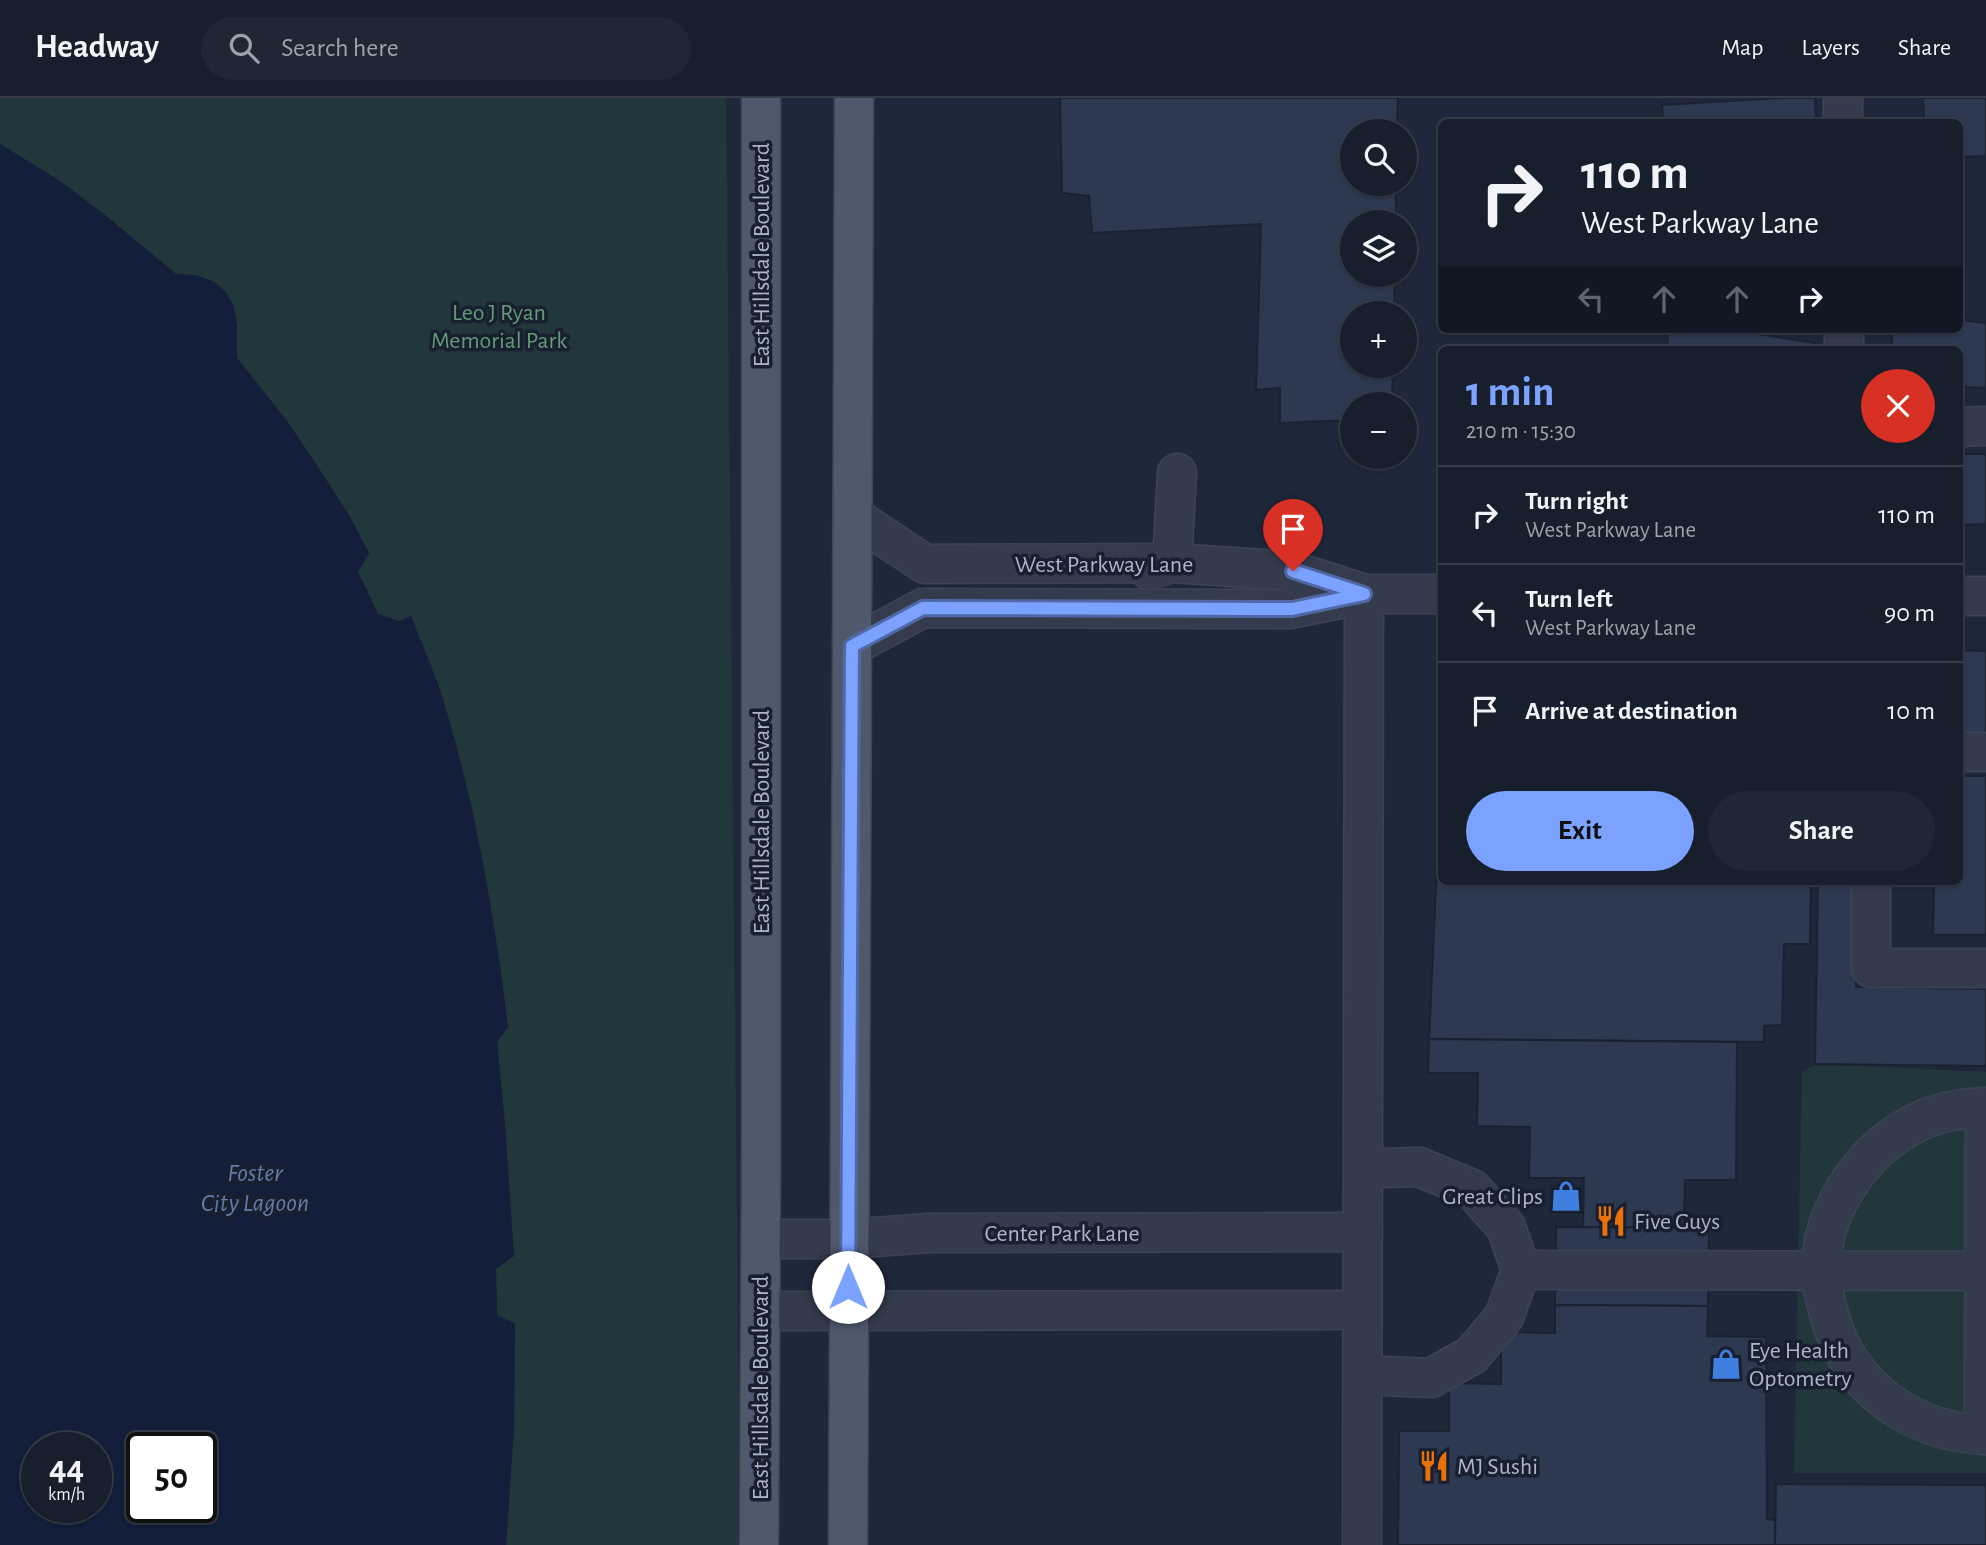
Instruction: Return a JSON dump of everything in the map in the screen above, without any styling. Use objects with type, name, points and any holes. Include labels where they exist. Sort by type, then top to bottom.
[{"type":"main road","name":"East Hillsdale Boulevard","points":[[759,1545],[761,98]]},
{"type":"main road","points":[[848,1545],[854,98]]},
{"type":"street","points":[[1843,98],[1843,119]]},
{"type":"street","points":[[1963,427],[1986,426]]},
{"type":"street","points":[[1022,608],[1172,563],[1177,474]]},
{"type":"street","name":"West Parkway Lane","points":[[854,517],[925,564],[1172,563],[1293,571],[1364,594]]},
{"type":"street","name":"West Parkway Lane","points":[[852,646],[923,608],[1292,609],[1364,594],[1438,594]]},
{"type":"street","points":[[1362,1545],[1364,594]]},
{"type":"street","points":[[1963,596],[1986,596]]},
{"type":"street","points":[[1963,752],[1986,752]]},
{"type":"street","points":[[1871,885],[1871,968],[1986,968]]},
{"type":"street","points":[[1985,1107],[1985,1435],[1960,1433],[1919,1421],[1884,1400],[1854,1369],[1835,1336],[1823,1293],[1821,1271],[1830,1221],[1849,1182],[1880,1146],[1919,1122],[1962,1109],[1985,1107]]},
{"type":"street","points":[[1385,1376],[1431,1378],[1472,1354],[1504,1317],[1521,1270],[1506,1227],[1472,1189],[1419,1167],[1387,1168]]},
{"type":"street","name":"Center Park Lane","points":[[761,1239],[848,1239],[929,1233],[1363,1232]]},
{"type":"street","points":[[1521,1270],[1985,1271]]},
{"type":"street","points":[[761,1311],[1362,1310]]},
{"type":"green space","name":"Leo J Ryan Memorial Park","points":[[0,98],[726,98],[738,1545],[506,1545],[514,1427],[515,1324],[497,1315],[496,1268],[514,1256],[497,1042],[508,1027],[500,962],[471,803],[399,621],[378,614],[358,571],[369,553],[350,517],[287,421],[237,358],[234,307],[196,275],[176,274],[60,181],[0,144]]},
{"type":"green space","points":[[1815,1064],[1986,1072],[1986,1473],[1794,1473],[1802,1072]]},
{"type":"water","name":"Foster City Lagoon","points":[[0,144],[60,181],[176,274],[196,275],[214,282],[226,292],[234,307],[237,358],[287,421],[350,517],[369,553],[358,572],[378,614],[399,621],[411,616],[440,691],[459,754],[477,832],[508,1027],[497,1042],[514,1256],[496,1269],[497,1315],[515,1324],[514,1427],[506,1545],[0,1545]]},
{"type":"building","points":[[1060,98],[1398,98],[1397,119],[1340,119],[1340,196],[1396,196],[1396,210],[1340,210],[1340,287],[1395,287],[1394,301],[1340,301],[1340,378],[1393,378],[1392,392],[1340,392],[1340,421],[1280,423],[1280,388],[1256,390],[1261,224],[1092,233],[1089,196],[1062,193]]},
{"type":"building","points":[[1815,98],[1816,119],[1663,119],[1662,105]]},
{"type":"building","points":[[1923,98],[1986,98],[1986,156],[1963,157],[1963,119],[1924,119]]},
{"type":"building","points":[[1963,320],[1986,323],[1986,388],[1963,387],[1963,346],[1892,346],[1892,333],[1963,333]]},
{"type":"building","points":[[1668,333],[1751,333],[1815,343],[1815,346],[1667,346]]},
{"type":"building","points":[[1963,454],[1986,454],[1986,524],[1963,525]]},
{"type":"building","points":[[1963,650],[1986,651],[1986,735],[1963,734]]},
{"type":"building","points":[[1963,776],[1986,776],[1986,935],[1933,935],[1934,885],[1963,885]]},
{"type":"building","points":[[1438,842],[1438,885],[1811,885],[1810,944],[1784,944],[1782,1025],[1764,1026],[1764,1042],[1429,1039]]},
{"type":"building","points":[[1818,885],[1858,885],[1856,987],[1986,989],[1986,1066],[1815,1064]]},
{"type":"building","points":[[1429,1039],[1737,1042],[1736,1180],[1685,1180],[1684,1228],[1583,1227],[1584,1178],[1529,1178],[1530,1127],[1477,1126],[1478,1073],[1428,1073]]},
{"type":"building","points":[[1556,1227],[1709,1228],[1708,1306],[1555,1305]]},
{"type":"building","points":[[1555,1305],[1708,1306],[1707,1336],[1766,1337],[1767,1519],[1775,1520],[1775,1545],[1398,1545],[1399,1431],[1449,1431],[1449,1383],[1501,1384],[1501,1332],[1555,1333]]},
{"type":"building","points":[[1776,1484],[1986,1485],[1986,1545],[1775,1545]]},
{"type":"place","name":"Great Clips","points":[[1566,1196]]},
{"type":"place","name":"Five Guys","points":[[1611,1221]]},
{"type":"place","name":"Eye Health Optometry","points":[[1726,1364]]},
{"type":"place","name":"MJ Sushi","points":[[1434,1466]]},
{"type":"route","points":[[848,1287],[852,646],[923,608],[1292,609],[1364,594],[1293,571]]}]
